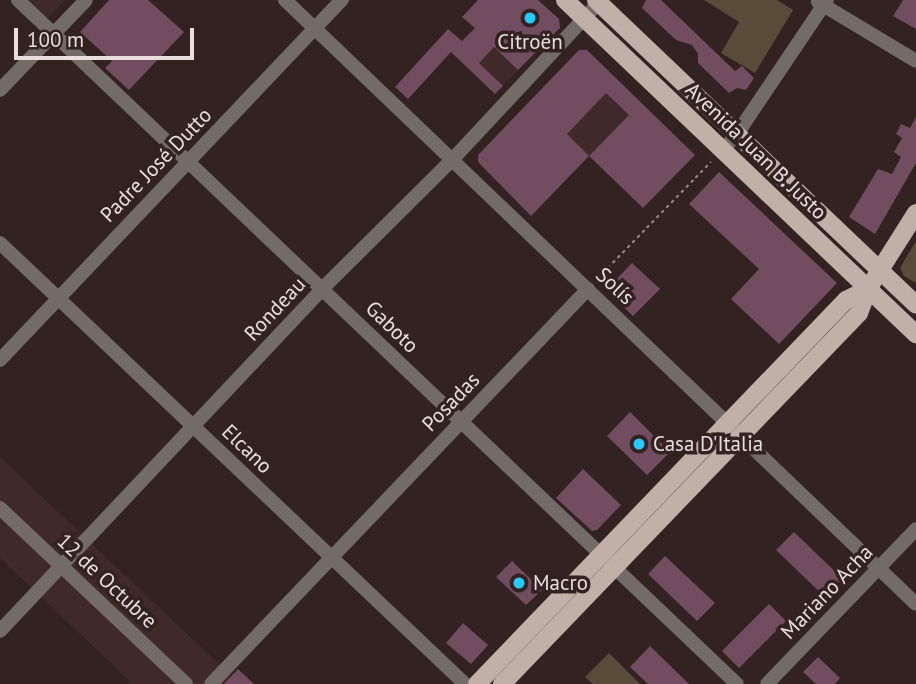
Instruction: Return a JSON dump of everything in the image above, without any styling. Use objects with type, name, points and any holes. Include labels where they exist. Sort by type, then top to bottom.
[{"type":"main road","name":"Avenida Juan B. Justo","points":[[565,0],[916,334]]},
{"type":"main road","name":"Avenida Juan B. Justo","points":[[599,1],[916,305]]},
{"type":"main road","points":[[477,684],[607,561],[853,306],[868,289],[916,213]]},
{"type":"main road","points":[[502,684],[607,561]]},
{"type":"street","name":"Gaboto","points":[[18,0],[737,684]]},
{"type":"street","points":[[0,90],[86,0]]},
{"type":"street","name":"Solís","points":[[285,0],[916,604]]},
{"type":"street","name":"Padre José Dutto","points":[[0,360],[342,0]]},
{"type":"street","name":"Rondeau","points":[[0,631],[322,289],[452,160],[599,1]]},
{"type":"street","points":[[723,150],[737,134],[822,2],[916,61]]},
{"type":"street","name":"Elcano","points":[[0,243],[465,684]]},
{"type":"street","name":"Posadas","points":[[211,684],[588,289]]},
{"type":"street","name":"12 de Octubre","points":[[0,508],[186,684]]},
{"type":"street","name":"Mariano Acha","points":[[767,684],[916,529]]},
{"type":"path","points":[[588,289],[723,150]]},
{"type":"shaded area","points":[[29,0],[65,0],[48,18]]},
{"type":"shaded area","points":[[704,0],[777,0],[793,10],[755,73],[721,53],[739,22]]},
{"type":"shaded area","points":[[475,28],[518,70],[495,94],[451,52]]},
{"type":"shaded area","points":[[571,58],[629,115],[589,156],[532,101]]},
{"type":"shaded area","points":[[916,241],[916,283],[904,276],[900,268]]},
{"type":"shaded area","points":[[0,457],[240,684],[133,684],[0,558]]},
{"type":"shaded area","points":[[609,653],[640,684],[593,684],[585,677]]},
{"type":"building","points":[[109,0],[148,0],[184,32],[129,90],[105,68],[112,61],[80,32]]},
{"type":"building","points":[[478,0],[538,0],[559,19],[560,28],[518,70],[494,47],[479,63],[503,86],[495,94],[451,52],[408,99],[395,87],[448,29],[462,41],[475,28],[462,17]]},
{"type":"building","points":[[646,0],[661,0],[735,71],[742,66],[754,78],[746,90],[737,88],[729,93],[698,63],[698,54],[692,45],[676,40],[642,8]]},
{"type":"building","points":[[903,0],[916,0],[916,29],[893,16]]},
{"type":"building","points":[[579,50],[587,50],[695,155],[643,208],[589,156],[531,216],[478,162],[478,155]],"holes":[[[606,93],[629,115],[589,156],[567,134]]]},
{"type":"building","points":[[916,117],[916,163],[875,234],[849,217],[878,169],[892,174],[901,157],[894,152],[902,138],[896,134],[901,124],[910,128]]},
{"type":"building","points":[[719,172],[837,283],[779,344],[731,299],[759,269],[689,204]]},
{"type":"building","points":[[632,263],[660,289],[633,316],[611,295],[610,286]]},
{"type":"building","name":"Casa D'Italia","points":[[630,412],[670,452],[647,475],[607,436]]},
{"type":"building","points":[[583,469],[621,505],[597,530],[592,531],[556,498]]},
{"type":"building","points":[[794,532],[843,579],[825,597],[776,550]]},
{"type":"building","points":[[665,556],[715,603],[697,621],[648,574]]},
{"type":"building","name":"Macro","points":[[512,561],[542,590],[526,605],[496,577]]},
{"type":"building","points":[[769,604],[786,621],[739,668],[722,651]]},
{"type":"building","points":[[463,623],[488,645],[471,664],[446,643]]},
{"type":"building","points":[[650,646],[689,684],[648,684],[630,667]]},
{"type":"building","points":[[818,657],[840,678],[835,684],[816,684],[803,672]]},
{"type":"building","points":[[238,669],[254,684],[224,684]]},
{"type":"place","name":"Citroën","points":[[530,18]]},
{"type":"place","name":"Casa D'Italia","points":[[639,444]]},
{"type":"place","name":"Macro","points":[[519,583]]}]
